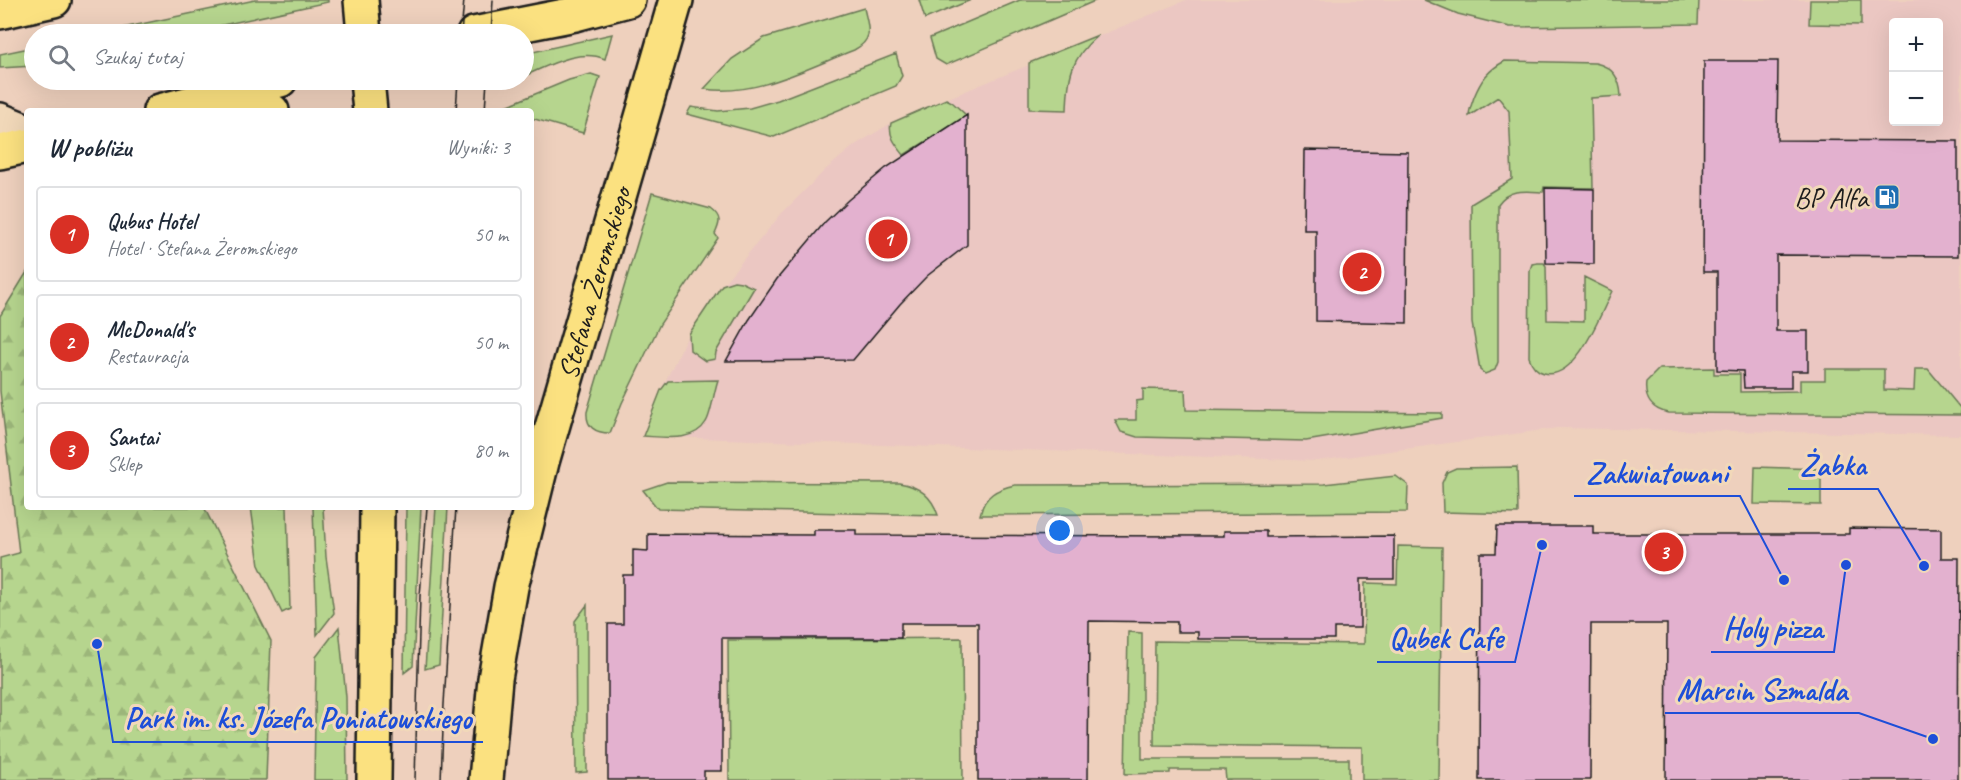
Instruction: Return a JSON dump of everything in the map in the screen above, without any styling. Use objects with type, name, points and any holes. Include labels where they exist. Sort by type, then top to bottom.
[{"type":"main road","points":[[0,12],[54,0]]},
{"type":"main road","points":[[361,0],[363,24]]},
{"type":"main road","points":[[524,24],[628,0]]},
{"type":"main road","name":"Stefana Żeromskiego","points":[[534,498],[550,434],[676,0]]},
{"type":"main road","points":[[171,108],[239,90]]},
{"type":"main road","points":[[369,90],[370,108]]},
{"type":"main road","points":[[223,94],[266,108]]},
{"type":"main road","points":[[0,152],[24,147]]},
{"type":"main road","points":[[374,780],[377,510]]},
{"type":"main road","name":"Stefana Żeromskiego","points":[[486,780],[495,679],[502,634],[531,510]]},
{"type":"street","points":[[0,120],[24,130]]},
{"type":"shaded area","points":[[1186,0],[1961,0],[1961,435],[1558,428],[1317,461],[643,436],[661,390],[689,334],[714,295],[782,213],[824,171],[855,145],[898,119]]},
{"type":"green space","points":[[255,0],[328,0],[328,2],[227,24],[141,24]]},
{"type":"green space","points":[[919,0],[971,0],[925,19]]},
{"type":"green space","points":[[1020,0],[1097,0],[946,65],[936,59],[930,38]]},
{"type":"green space","points":[[1424,0],[1699,0],[1698,24],[1510,27],[1458,14]]},
{"type":"green space","points":[[1810,0],[1861,0],[1861,25],[1809,24]]},
{"type":"green space","points":[[864,8],[868,27],[867,37],[861,46],[854,50],[762,85],[743,89],[704,89],[732,59],[764,38]]},
{"type":"green space","points":[[612,34],[605,59],[595,56],[574,57],[534,72],[534,52]]},
{"type":"green space","points":[[1098,35],[1082,52],[1073,68],[1068,87],[1067,110],[1029,109],[1029,63]]},
{"type":"green space","points":[[24,49],[24,67],[0,68],[0,54]]},
{"type":"green space","points":[[896,54],[902,76],[896,86],[774,137],[687,114],[691,107],[718,111],[750,108],[778,100]]},
{"type":"green space","points":[[1505,61],[1595,63],[1611,70],[1619,84],[1621,96],[1591,98],[1593,188],[1544,187],[1543,192],[1524,191],[1507,195],[1498,204],[1498,362],[1495,370],[1485,374],[1480,370],[1472,323],[1471,204],[1512,179],[1509,111],[1498,97],[1469,116],[1469,113],[1482,81],[1494,68]]},
{"type":"green space","points":[[591,74],[600,77],[583,133],[534,119],[534,108],[501,108],[569,80]]},
{"type":"green space","points":[[946,99],[967,116],[904,155],[892,136],[891,123]]},
{"type":"green space","points":[[652,193],[711,209],[718,218],[719,223],[715,234],[718,238],[660,324],[610,433],[600,432],[588,422],[587,412]]},
{"type":"green space","points":[[1544,263],[1546,266],[1547,320],[1584,321],[1584,277],[1612,291],[1586,344],[1567,367],[1556,373],[1539,371],[1529,357],[1530,270],[1532,264]]},
{"type":"green space","points":[[24,277],[24,510],[206,510],[271,641],[266,780],[0,780],[0,558],[19,553],[0,391],[0,316]]},
{"type":"green space","points":[[734,281],[754,288],[716,352],[715,359],[705,361],[690,350],[689,334],[722,285]]},
{"type":"green space","points":[[1714,368],[1714,374],[1740,374],[1740,392],[1800,391],[1800,380],[1825,380],[1825,369],[1884,369],[1884,390],[1914,391],[1915,369],[1928,369],[1961,409],[1961,415],[1669,413],[1663,412],[1650,403],[1646,394],[1646,382],[1659,369]]},
{"type":"green space","points":[[718,380],[708,419],[701,429],[678,437],[643,436],[661,390],[668,381]]},
{"type":"green space","points":[[1143,389],[1185,390],[1186,410],[1442,413],[1442,418],[1306,441],[1137,437],[1121,432],[1115,420],[1136,420],[1136,401],[1143,400]]},
{"type":"green space","points":[[1517,467],[1518,514],[1443,512],[1442,483],[1447,472],[1456,468]]},
{"type":"green space","points":[[1755,467],[1821,469],[1821,505],[1754,504]]},
{"type":"green space","points":[[1396,476],[1408,485],[1407,512],[980,515],[985,502],[992,494],[1015,485],[1324,484]]},
{"type":"green space","points":[[667,482],[899,483],[919,489],[924,493],[932,502],[938,515],[658,509],[643,490]]},
{"type":"green space","points":[[251,510],[287,510],[290,609],[282,613],[259,565]]},
{"type":"green space","points":[[313,510],[323,510],[326,557],[334,613],[317,635]]},
{"type":"green space","points":[[406,510],[421,510],[413,666],[404,673]]},
{"type":"green space","points":[[436,510],[448,510],[439,665],[425,669]]},
{"type":"green space","points":[[1398,546],[1442,547],[1439,780],[1362,780],[1362,747],[1154,745],[1155,641],[1364,644],[1365,583],[1397,584]]},
{"type":"green space","points":[[587,605],[587,772],[576,773],[575,621]]},
{"type":"green space","points":[[339,627],[346,697],[347,780],[314,780],[316,657]]},
{"type":"green space","points":[[1128,632],[1142,633],[1142,759],[1349,759],[1349,780],[1226,780],[1225,770],[1170,770],[1170,773],[1125,774]]},
{"type":"green space","points":[[962,638],[963,780],[729,780],[728,640]]},
{"type":"building","points":[[1704,61],[1778,61],[1777,140],[1958,141],[1958,256],[1776,255],[1776,331],[1808,331],[1808,371],[1791,371],[1791,388],[1744,388],[1743,371],[1717,370],[1717,272],[1703,272]]},
{"type":"building","points":[[967,115],[967,245],[927,276],[853,360],[726,361],[749,320],[777,279],[825,222],[886,168]]},
{"type":"building","points":[[1305,150],[1408,152],[1407,323],[1316,321],[1316,230],[1304,230]]},
{"type":"building","points":[[1545,188],[1594,189],[1594,264],[1546,263]]},
{"type":"building","points":[[1497,526],[1593,526],[1593,534],[1849,534],[1849,528],[1941,529],[1941,558],[1959,558],[1958,780],[1666,780],[1667,624],[1591,624],[1590,780],[1479,780],[1480,553],[1496,553]]},
{"type":"building","points":[[814,530],[856,530],[856,535],[1224,536],[1224,531],[1266,531],[1266,537],[1394,536],[1394,579],[1360,579],[1360,628],[1334,628],[1334,639],[1198,639],[1198,632],[1177,632],[1177,622],[1089,621],[1088,780],[978,780],[978,623],[901,623],[901,638],[722,638],[722,771],[704,771],[704,780],[608,780],[608,624],[623,624],[623,575],[633,575],[633,550],[648,551],[648,534],[814,535]]},
{"type":"tram line","points":[[462,24],[464,0]]},
{"type":"tram line","points":[[492,24],[493,0]]},
{"type":"tram line","points":[[456,108],[457,90]]},
{"type":"tram line","points":[[485,108],[486,90]]},
{"type":"tram line","points":[[415,780],[420,596],[427,510]]},
{"type":"tram line","points":[[441,780],[456,510]]},
{"type":"place","name":"BP Alfa","points":[[1887,197]]},
{"type":"place","name":"Qubus Hotel","points":[[888,239]]},
{"type":"place","name":"McDonald's","points":[[1362,272]]},
{"type":"place","name":"Qubek Cafe","points":[[1542,545]]},
{"type":"place","name":"Santai","points":[[1664,552]]},
{"type":"place","name":"Holy pizza","points":[[1846,565]]},
{"type":"place","name":"Żabka","points":[[1924,566]]},
{"type":"place","name":"Zakwiatowani","points":[[1784,580]]},
{"type":"place","name":"Park im. ks. Józefa Poniatowskiego","points":[[97,644]]},
{"type":"place","name":"Marcin Szmalda","points":[[1933,739]]}]
